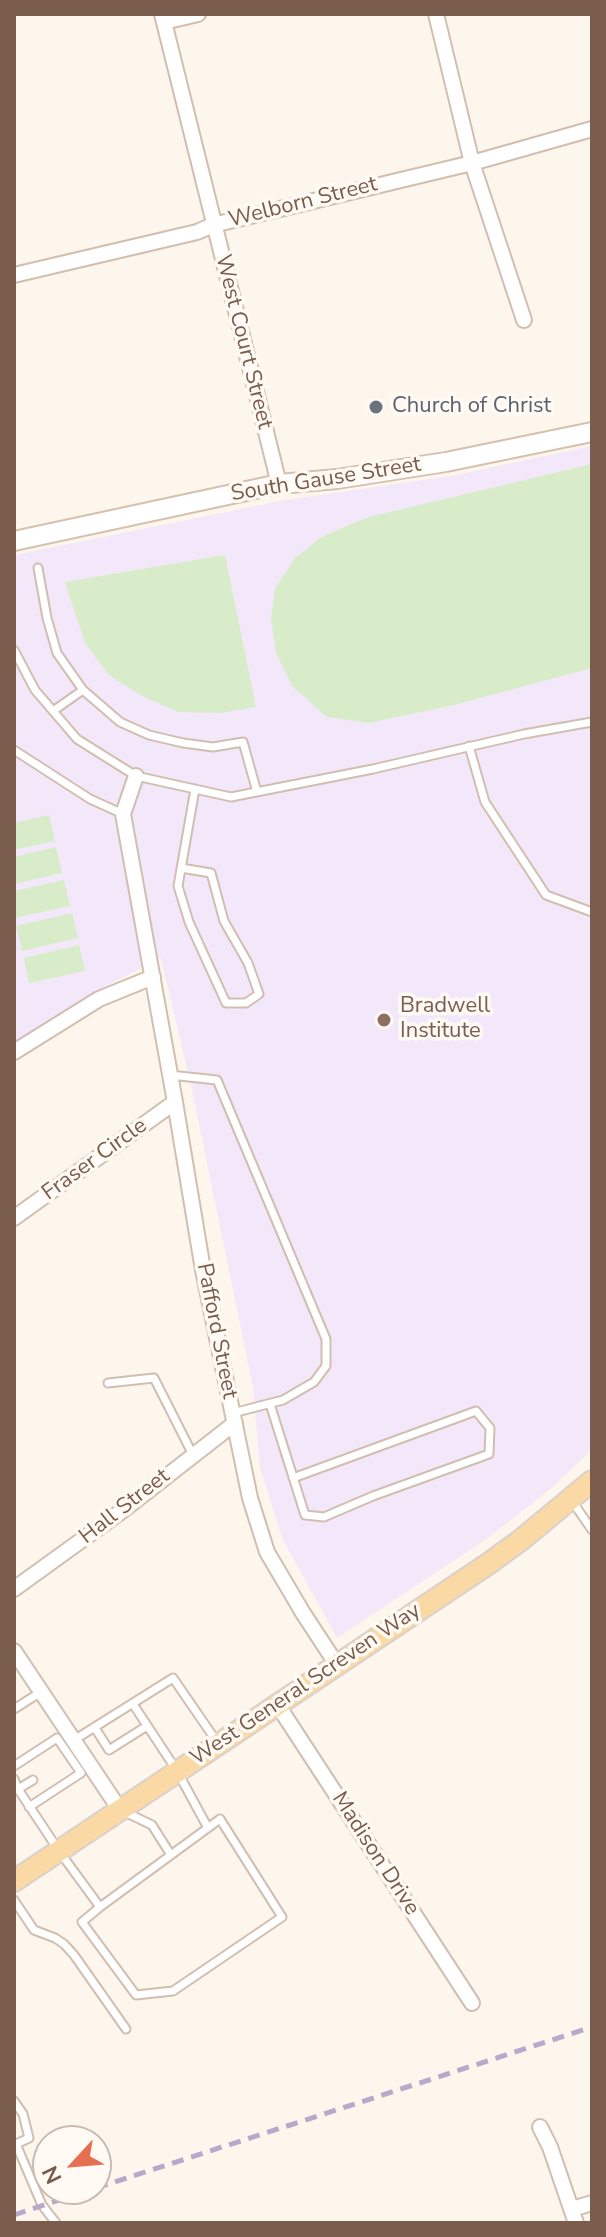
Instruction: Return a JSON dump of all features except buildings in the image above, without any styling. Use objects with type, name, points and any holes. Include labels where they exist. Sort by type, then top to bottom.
[{"type":"main road","name":"West General Screven Way","points":[[14,1881],[488,1564],[592,1481]]},
{"type":"street","points":[[163,18],[198,14]]},
{"type":"street","points":[[436,14],[472,163],[524,320]]},
{"type":"street","name":"West Court Street","points":[[163,18],[279,484]]},
{"type":"street","name":"Welborn Street","points":[[14,275],[472,163],[592,129]]},
{"type":"street","name":"South Gause Street","points":[[14,541],[279,484],[337,479],[446,462],[592,432]]},
{"type":"street","name":"Pafford Street","points":[[136,776],[123,814],[203,1270],[250,1498],[267,1552],[337,1665]]},
{"type":"street","points":[[14,1052],[99,999],[153,977]]},
{"type":"street","name":"Fraser Circle","points":[[14,1218],[175,1102]]},
{"type":"street","name":"Hall Street","points":[[14,1589],[193,1455],[234,1418]]},
{"type":"street","points":[[14,1651],[74,1748],[120,1810]]},
{"type":"street","name":"Madison Drive","points":[[277,1704],[472,2003]]},
{"type":"street","points":[[540,2127],[574,2216],[592,2203]]},
{"type":"lane","points":[[38,568],[57,653],[83,690],[120,722],[149,735],[213,747],[243,742],[257,792]]},
{"type":"lane","points":[[14,650],[17,664],[35,690],[77,739],[136,776],[231,797],[592,722]]},
{"type":"lane","points":[[53,711],[83,690]]},
{"type":"lane","points":[[469,746],[485,802],[546,895],[592,912]]},
{"type":"lane","points":[[14,750],[90,799],[123,814]]},
{"type":"lane","points":[[181,868],[211,873],[224,921],[248,963],[259,994],[246,1003],[226,1003],[189,922],[178,886],[181,868],[195,789]]},
{"type":"lane","points":[[170,1075],[217,1080],[326,1339],[326,1366],[314,1382],[283,1400],[234,1418]]},
{"type":"lane","points":[[108,1383],[154,1378],[193,1455]]},
{"type":"lane","points":[[270,1404],[293,1478],[305,1515],[324,1517],[489,1454],[490,1428],[476,1411],[293,1478]]},
{"type":"lane","points":[[571,1499],[592,1530]]},
{"type":"lane","points":[[61,1761],[95,1728],[173,1678],[218,1744]]},
{"type":"lane","points":[[14,1709],[41,1692]]},
{"type":"lane","points":[[133,1704],[177,1771],[208,1828]]},
{"type":"lane","points":[[95,1728],[109,1750],[147,1726]]},
{"type":"lane","points":[[14,1766],[57,1738],[74,1748],[81,1773],[29,1807]]},
{"type":"lane","points":[[14,1779],[29,1807],[100,1907]]},
{"type":"lane","points":[[18,1789],[33,1780]]},
{"type":"lane","points":[[120,1810],[152,1825],[171,1855]]},
{"type":"lane","points":[[220,1819],[282,1917],[173,1991],[136,1995],[82,1922],[208,1828],[220,1819]]},
{"type":"lane","points":[[14,1900],[34,1930],[55,1938],[74,1955],[126,2029]]},
{"type":"lane","points":[[14,2101],[23,2114],[29,2138],[15,2144],[42,2205],[56,2223]]},
{"type":"shaded area","name":"Bradwell Institute","points":[[592,446],[592,1450],[549,1490],[488,1538],[337,1638],[283,1540],[260,1468],[253,1388],[192,1090],[161,958],[87,996],[14,1044],[14,555],[285,500],[450,476]]},
{"type":"green space","points":[[592,464],[592,668],[454,705],[369,723],[327,717],[292,686],[276,653],[271,619],[275,589],[295,558],[323,536],[369,517]]},
{"type":"green space","points":[[225,555],[256,707],[221,713],[178,712],[140,695],[108,674],[85,643],[65,582]]},
{"type":"green space","points":[[49,815],[55,841],[14,850],[14,823]]},
{"type":"green space","points":[[56,847],[62,873],[14,884],[14,857]]},
{"type":"green space","points":[[64,880],[70,906],[15,918],[14,891]]},
{"type":"green space","points":[[72,913],[78,938],[22,951],[16,926]]},
{"type":"green space","points":[[79,945],[85,971],[29,983],[24,958]]},
{"type":"railway","points":[[112,2183],[592,2027]]},
{"type":"railway","points":[[14,2215],[44,2205]]},
{"type":"place","name":"Church of Christ","points":[[376,407]]},
{"type":"place","name":"Bradwell Institute","points":[[384,1020]]}]
